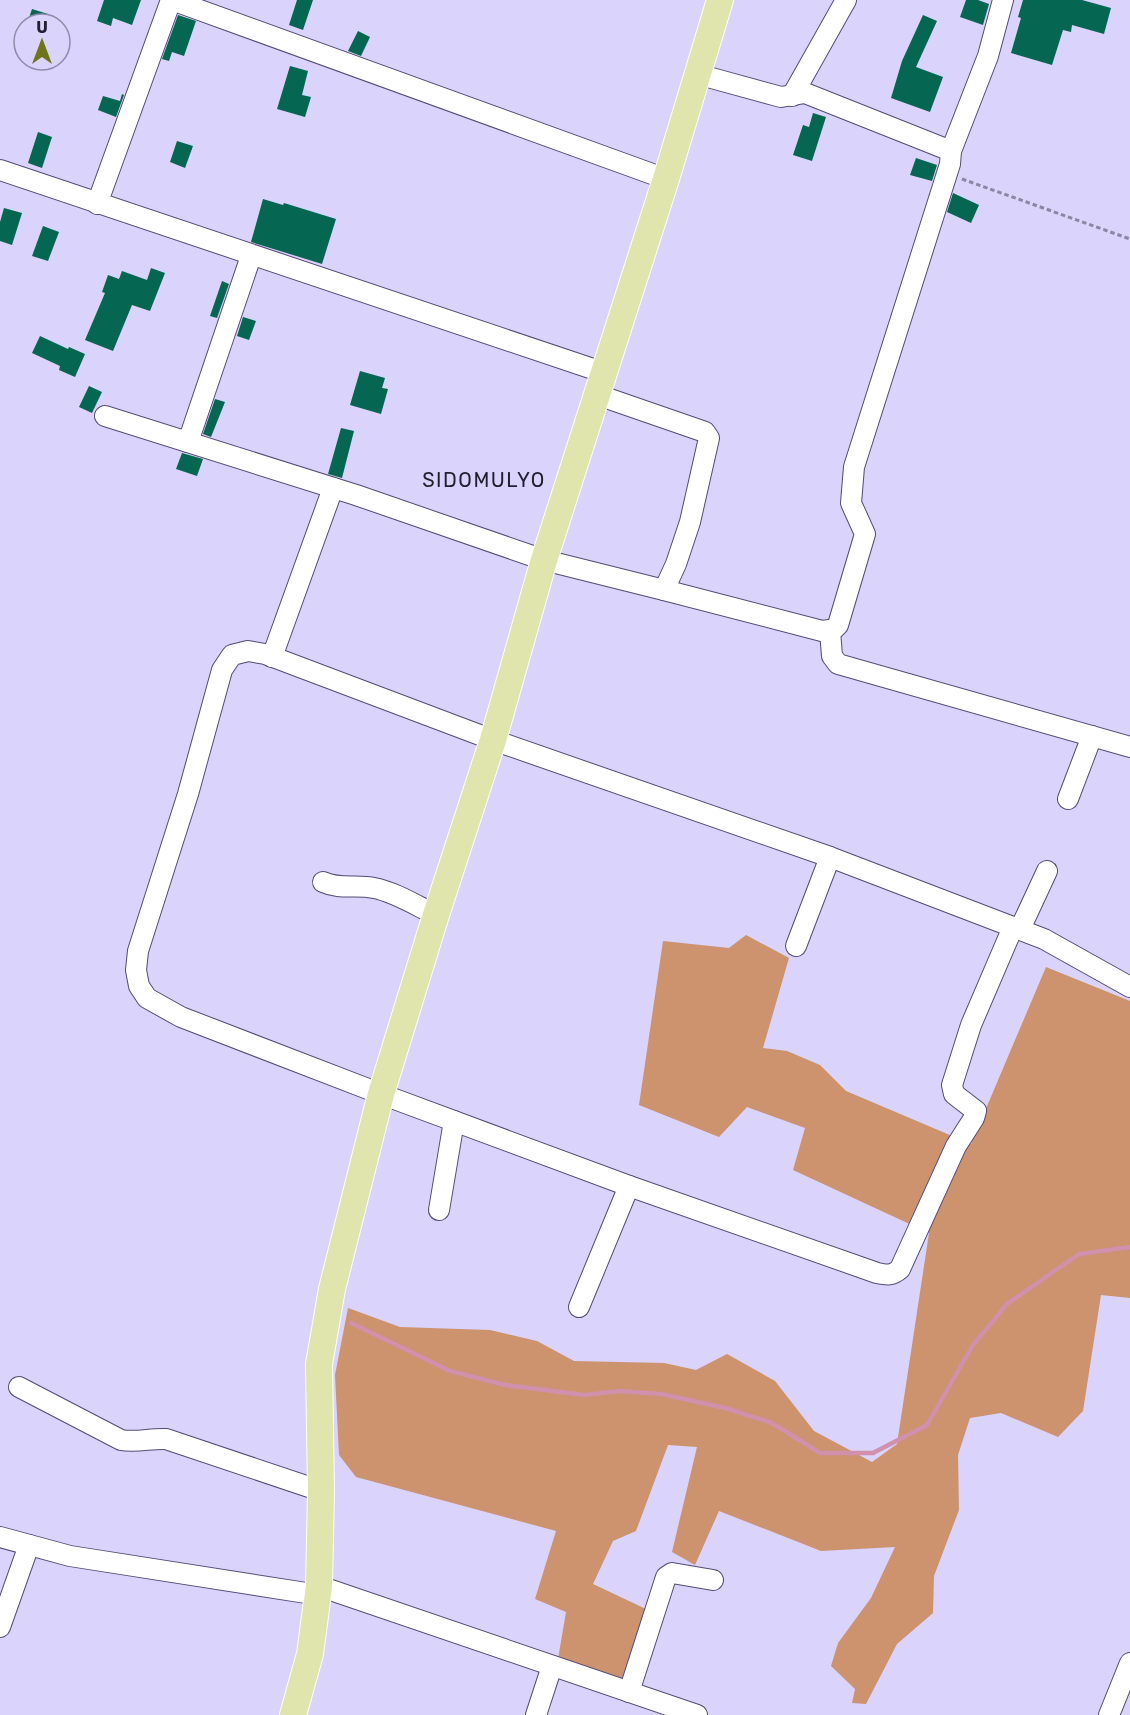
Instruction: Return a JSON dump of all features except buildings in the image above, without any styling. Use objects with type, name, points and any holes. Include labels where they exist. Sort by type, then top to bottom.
[{"type":"main road","points":[[293,1715],[310,1653],[319,1591],[320,1364],[332,1289],[381,1094],[493,740],[544,560],[602,384],[720,0]]},
{"type":"street","points":[[97,204],[172,0],[666,179]]},
{"type":"street","points":[[792,96],[846,0]]},
{"type":"street","points":[[105,416],[333,488],[544,560],[822,631],[830,631],[840,620],[864,540],[864,531],[851,503],[854,466],[950,164],[951,151],[988,56],[999,1]]},
{"type":"street","points":[[697,74],[781,97],[805,93],[812,95],[951,151]]},
{"type":"street","points":[[0,170],[251,256],[602,384],[705,432],[710,438],[690,522],[664,590]]},
{"type":"street","points":[[188,442],[251,256]]},
{"type":"street","points":[[272,657],[333,488]]},
{"type":"street","points":[[830,631],[832,656],[838,664],[1130,747]]},
{"type":"street","points":[[1047,871],[1016,928],[971,1024],[952,1085],[954,1094],[976,1111],[974,1118],[956,1146],[900,1269],[895,1274],[877,1273],[629,1186],[181,1017],[147,998],[139,986],[136,970],[138,951],[188,794],[222,670],[232,655],[248,651],[272,657],[493,740],[830,857],[1016,928],[1044,939],[1130,987]]},
{"type":"street","points":[[1068,798],[1092,736]]},
{"type":"street","points":[[796,946],[830,857]]},
{"type":"street","points":[[323,882],[335,887],[370,887],[381,890],[436,915]]},
{"type":"street","points":[[439,1210],[454,1121]]},
{"type":"street","points":[[579,1307],[629,1186]]},
{"type":"street","points":[[19,1388],[121,1440],[132,1442],[166,1439],[321,1491]]},
{"type":"street","points":[[0,1537],[70,1556],[319,1591],[697,1715]]},
{"type":"street","points":[[0,1628],[29,1545]]},
{"type":"street","points":[[628,1692],[666,1577],[672,1573],[714,1580]]},
{"type":"street","points":[[1109,1715],[1130,1663]]},
{"type":"street","points":[[536,1715],[552,1666]]},
{"type":"path","points":[[946,174],[1130,239]]},
{"type":"shaded area","points":[[746,935],[789,958],[763,1048],[787,1051],[820,1065],[846,1091],[971,1144],[1046,967],[1130,1001],[1130,1298],[1101,1295],[1083,1411],[1058,1437],[1001,1413],[970,1418],[958,1455],[959,1510],[934,1576],[933,1613],[897,1644],[866,1704],[852,1703],[855,1689],[831,1666],[838,1643],[871,1598],[895,1547],[821,1551],[719,1511],[695,1565],[672,1552],[697,1447],[668,1445],[636,1531],[613,1541],[593,1584],[648,1610],[621,1681],[557,1665],[566,1612],[535,1599],[556,1531],[356,1477],[339,1455],[335,1375],[348,1308],[400,1327],[490,1330],[537,1341],[574,1361],[664,1363],[696,1370],[727,1354],[775,1381],[814,1431],[872,1462],[897,1444],[929,1233],[793,1170],[805,1128],[747,1107],[719,1137],[639,1105],[663,941],[729,948]]},
{"type":"waterway","points":[[351,1323],[450,1371],[505,1385],[585,1395],[619,1391],[661,1394],[725,1408],[772,1423],[820,1453],[873,1453],[927,1425],[973,1345],[1007,1304],[1079,1254],[1130,1247]]},
{"type":"district","name":"SIDOMULYO","points":[[484,480]]}]
